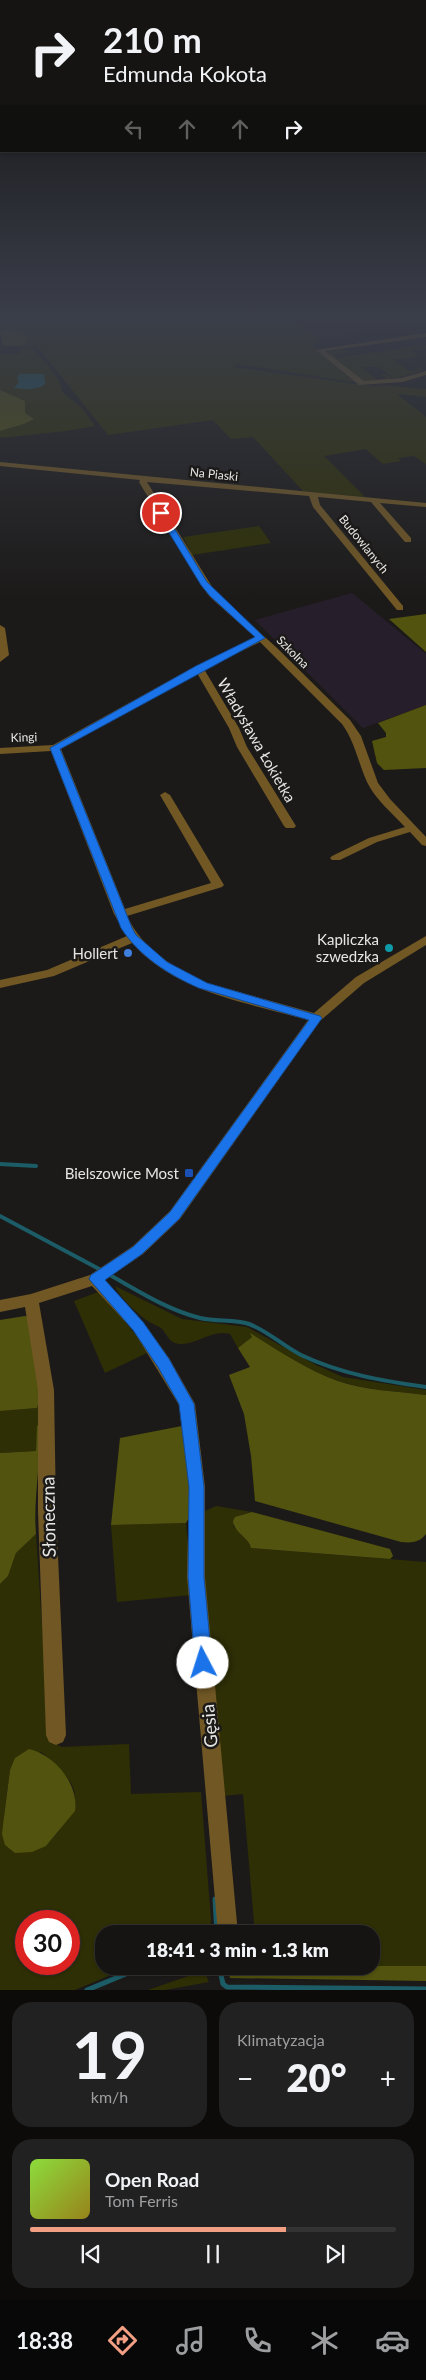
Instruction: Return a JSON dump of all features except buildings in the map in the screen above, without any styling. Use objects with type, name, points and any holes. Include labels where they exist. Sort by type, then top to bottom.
[{"type":"street","name":"Na Piaski","points":[[0,464],[426,506]]},
{"type":"street","name":"Szkolna","points":[[144,478],[143,482],[213,595],[261,638],[352,730],[374,783],[386,800],[426,843]]},
{"type":"street","name":"Budowlanych","points":[[313,495],[316,505],[400,608]]},
{"type":"street","points":[[374,501],[408,540]]},
{"type":"street","points":[[0,628],[4,654],[0,659]]},
{"type":"street","name":"Kingi","points":[[0,750],[55,748],[199,668],[261,638]]},
{"type":"street","name":"Władysława Łokietka","points":[[199,668],[234,728],[242,747],[290,826]]},
{"type":"street","points":[[55,748],[120,914],[132,938],[166,967],[203,986],[316,1018]]},
{"type":"street","points":[[120,914],[218,885],[165,795]]},
{"type":"street","points":[[336,858],[373,840],[413,828]]},
{"type":"street","points":[[0,984],[60,970],[132,938]]},
{"type":"street","points":[[0,1306],[31,1300],[102,1275],[138,1250],[175,1215],[316,1018],[360,980],[426,940]]},
{"type":"street","name":"Gęsia","points":[[102,1275],[164,1363],[187,1404],[197,1487],[196,1577],[227,1925]]},
{"type":"street","name":"Słoneczna","points":[[31,1300],[46,1390],[47,1511],[56,1735]]},
{"type":"shaded area","points":[[0,411],[25,411],[25,413],[34,419],[24,424],[0,431]]},
{"type":"shaded area","points":[[24,411],[84,411],[95,426],[0,438],[0,431],[34,419]]},
{"type":"shaded area","points":[[89,411],[418,411],[426,417],[426,464],[414,456],[398,458],[401,461],[383,464],[366,449],[324,456],[365,497],[303,491],[253,437],[231,439],[213,420],[108,435]]},
{"type":"shaded area","points":[[259,526],[271,543],[192,555],[183,537]]},
{"type":"shaded area","points":[[352,593],[426,654],[426,705],[363,728],[255,620]]},
{"type":"shaded area","points":[[426,614],[426,652],[389,619]]},
{"type":"shaded area","points":[[426,705],[426,768],[384,770],[377,763],[372,741],[386,737],[386,733],[378,723]]},
{"type":"shaded area","points":[[115,1286],[182,1319],[247,1327],[316,1365],[343,1377],[426,1390],[426,1395],[371,1389],[327,1377],[304,1366],[251,1334],[252,1337],[238,1348],[230,1334],[223,1333],[211,1335],[186,1344],[174,1342],[161,1328],[146,1320],[133,1309]]},
{"type":"shaded area","points":[[101,1291],[149,1352],[105,1373],[74,1301]]},
{"type":"shaded area","points":[[30,1317],[42,1391],[37,1408],[0,1411],[0,1320]]},
{"type":"shaded area","points":[[250,1333],[304,1366],[338,1381],[371,1389],[426,1395],[426,1534],[421,1539],[415,1542],[401,1542],[255,1501],[251,1456],[244,1414],[229,1375],[250,1367],[238,1348],[252,1337]]},
{"type":"shaded area","points":[[41,1397],[36,1451],[0,1453],[0,1411],[37,1408]]},
{"type":"shaded area","points":[[37,1425],[40,1428],[40,1441],[35,1521],[36,1534],[16,1553],[8,1576],[0,1584],[0,1453],[36,1451]]},
{"type":"shaded area","points":[[187,1425],[192,1490],[190,1515],[186,1523],[111,1525],[120,1438]]},
{"type":"shaded area","points":[[216,1506],[252,1512],[241,1515],[233,1526],[246,1538],[251,1548],[426,1562],[426,1966],[380,1966],[380,1925],[254,1925],[243,1794],[223,1796],[201,1544],[205,1511]]},
{"type":"shaded area","points":[[252,1512],[390,1549],[393,1556],[390,1559],[251,1548],[247,1540],[236,1529],[233,1521],[235,1517]]},
{"type":"shaded area","points":[[186,1523],[192,1595],[117,1602],[111,1525]]},
{"type":"shaded area","points":[[36,1534],[49,1733],[54,1743],[62,1747],[129,1744],[131,1794],[201,1792],[210,1925],[95,1925],[95,1975],[111,1975],[75,1990],[0,1990],[0,1584],[8,1576],[16,1553]],"holes":[[[41,1752],[67,1777],[73,1788],[75,1798],[73,1808],[67,1819],[46,1846],[4,1817],[10,1770]]]},
{"type":"shaded area","points":[[29,1749],[48,1757],[63,1772],[73,1791],[75,1811],[46,1846],[32,1852],[15,1853],[5,1845],[2,1834],[10,1770],[15,1758]]},
{"type":"shaded area","points":[[380,1966],[426,1966],[426,1981],[230,1978],[229,1975],[380,1975]]},
{"type":"shaded area","points":[[191,1975],[206,1975],[209,1982],[165,1990],[148,1990]]},
{"type":"waterway","points":[[0,1164],[36,1166]]},
{"type":"waterway","points":[[0,1216],[101,1270]]},
{"type":"waterway","points":[[108,1274],[152,1299],[176,1310],[206,1319],[249,1324],[316,1362],[347,1372],[426,1387]]},
{"type":"waterway","points":[[215,1899],[216,1925]]},
{"type":"waterway","points":[[87,1990],[123,1975]]},
{"type":"waterway","points":[[221,1975],[223,1984],[227,1987],[426,1989]]},
{"type":"place","name":"Kapliczka szwedzka","points":[[389,948]]},
{"type":"place","name":"Hollert","points":[[128,953]]},
{"type":"place","name":"Bielszowice Most","points":[[189,1173]]},
{"type":"route","points":[[161,513],[192,565],[213,595],[261,638],[251,641],[199,668],[59,744],[55,748],[126,928],[132,938],[173,972],[203,986],[316,1018],[298,1041],[236,1133],[175,1215],[138,1250],[95,1279],[138,1326],[164,1363],[187,1404],[197,1487],[196,1577],[203,1663]]}]
